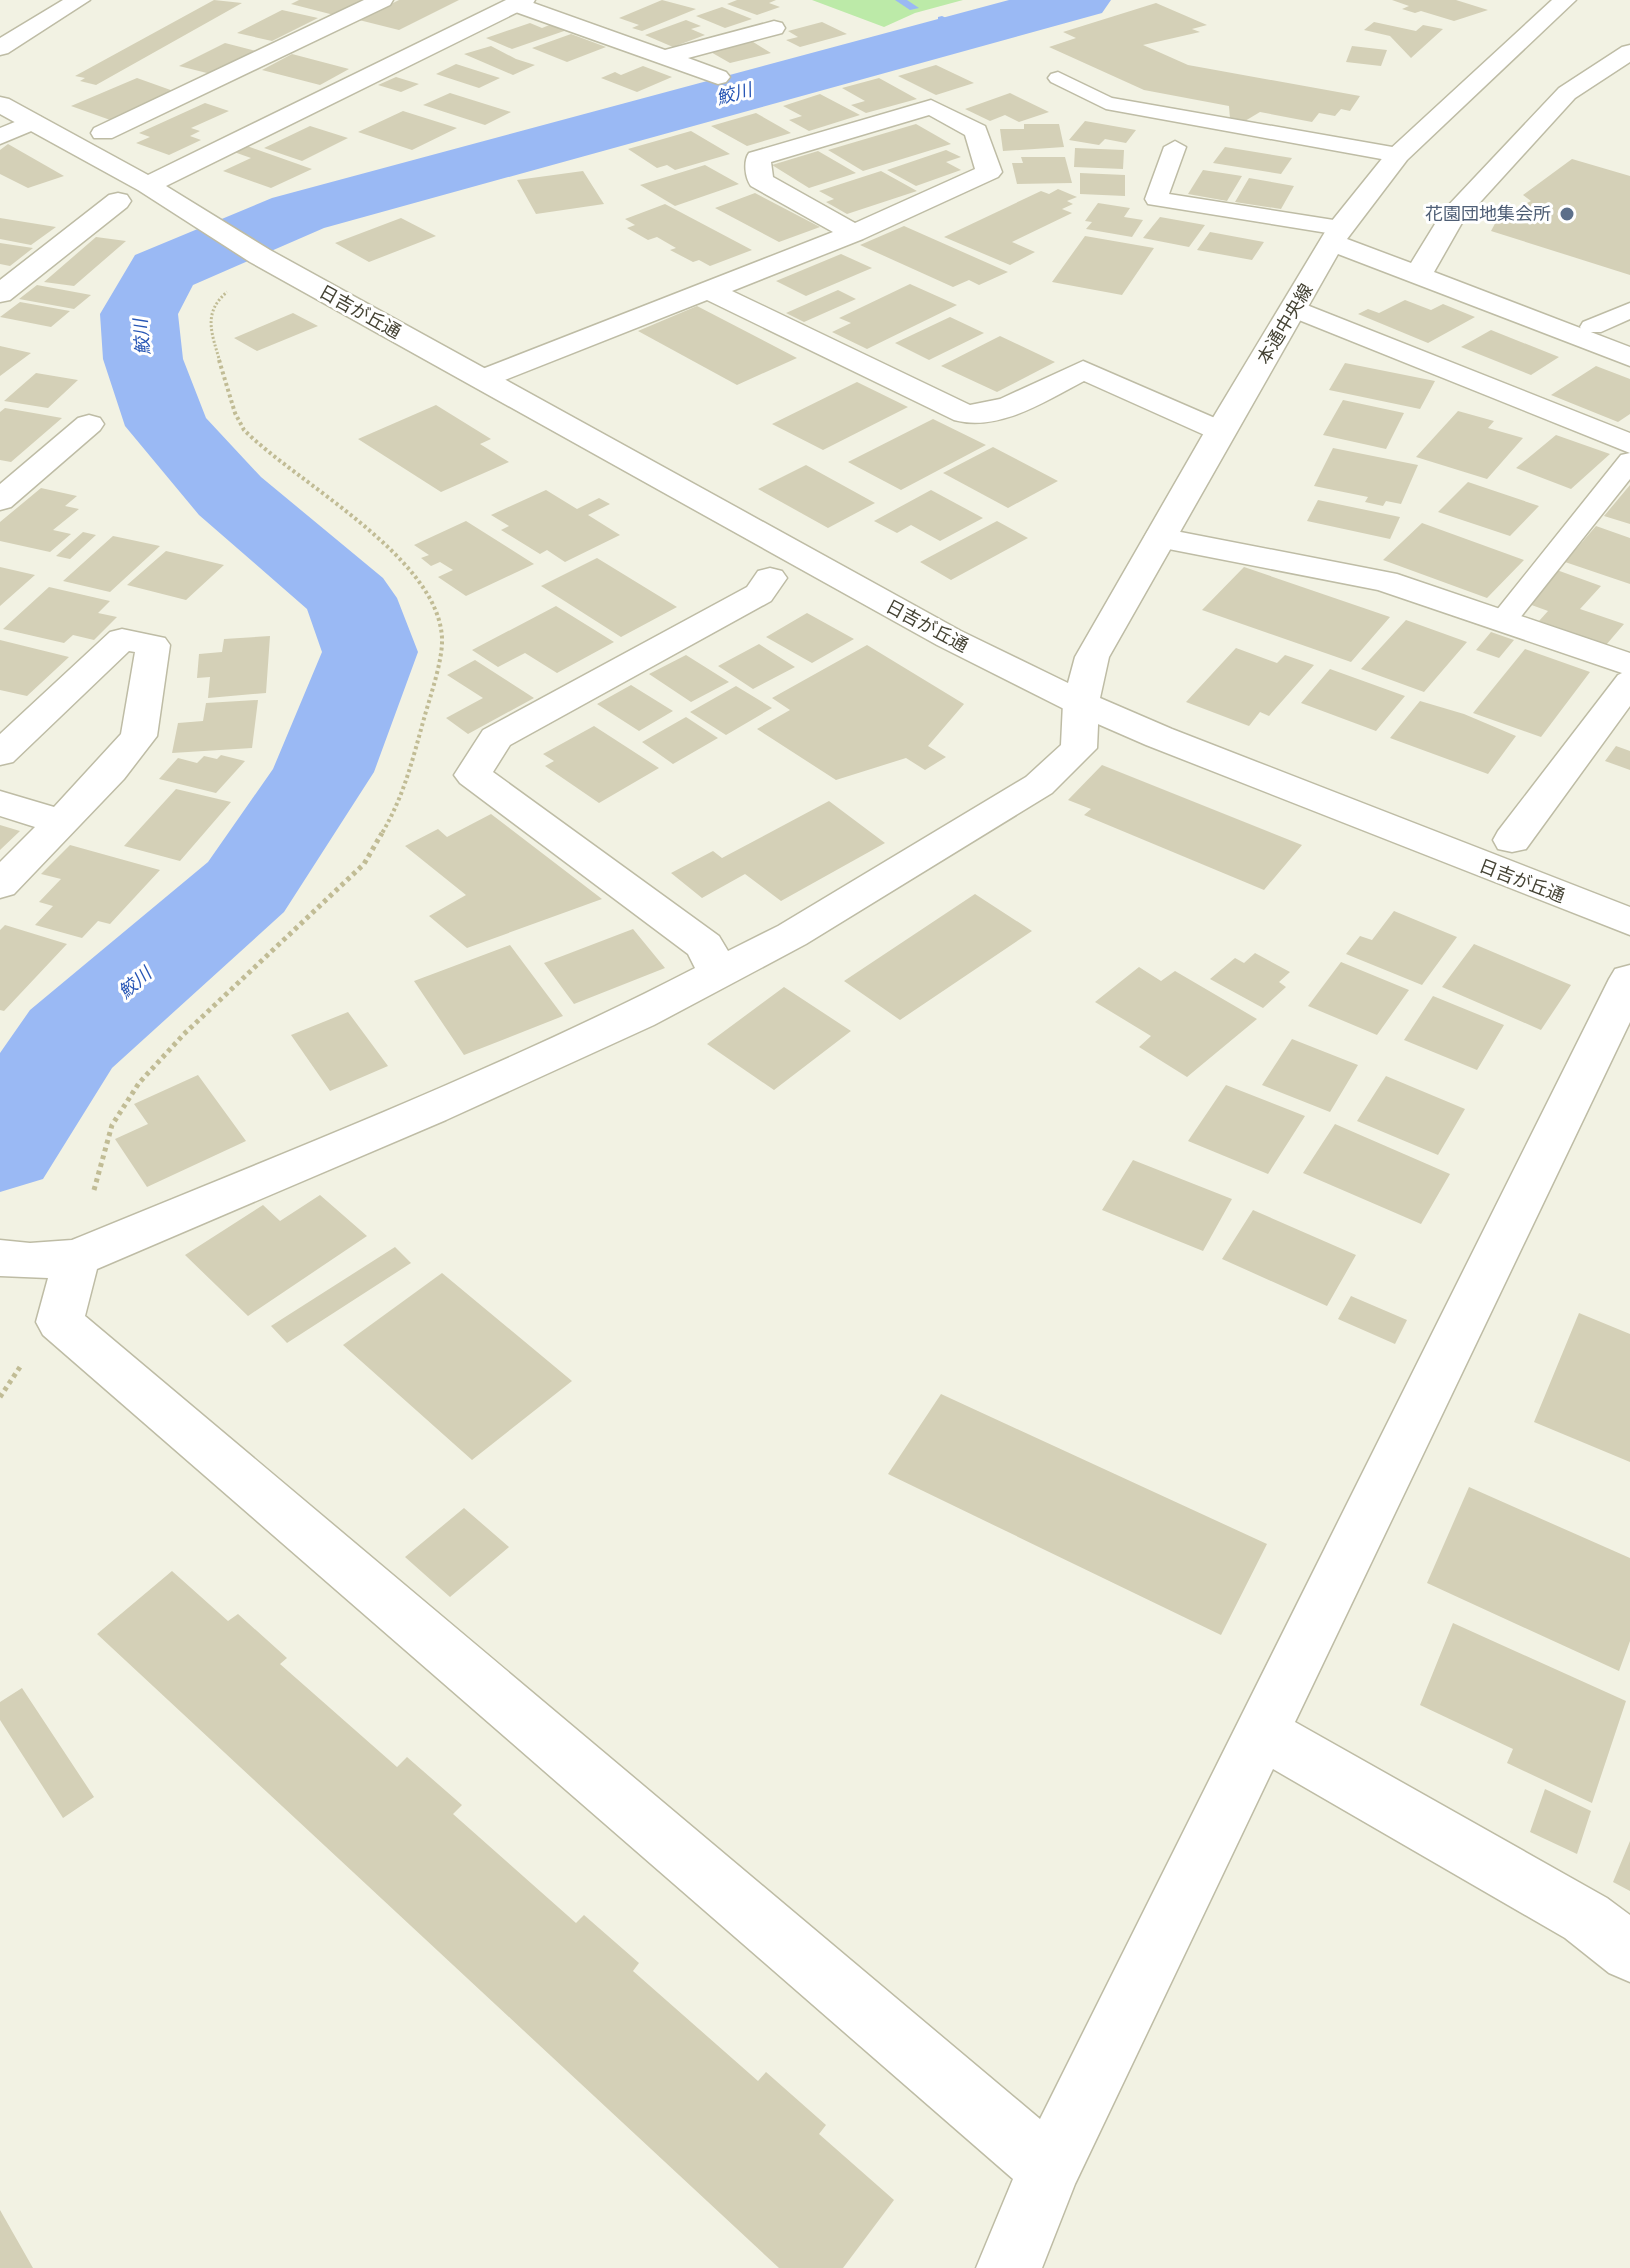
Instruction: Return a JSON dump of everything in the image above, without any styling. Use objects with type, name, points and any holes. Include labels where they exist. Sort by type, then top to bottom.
[{"type":"street","points":[[0,48],[79,0]]},
{"type":"street","points":[[103,133],[382,0]]},
{"type":"street","name":"本通中央線","points":[[35,1259],[431,1109],[639,1015],[792,935],[1039,785],[1079,748],[1081,703],[1092,657],[1220,431],[1337,235],[1398,155],[1565,0]]},
{"type":"street","points":[[0,104],[147,185],[520,2],[718,77]]},
{"type":"street","points":[[663,58],[774,28]]},
{"type":"street","points":[[1418,275],[1452,217],[1567,93],[1630,52]]},
{"type":"street","points":[[482,379],[854,233],[989,172],[976,131],[931,107],[758,158],[760,181],[854,233]]},
{"type":"street","points":[[0,137],[32,122]]},
{"type":"street","name":"日吉が丘通","points":[[147,185],[260,256],[949,638],[1081,703],[1630,922]]},
{"type":"street","points":[[0,294],[118,201]]},
{"type":"street","points":[[1337,235],[1418,275],[1630,357]]},
{"type":"street","points":[[706,289],[965,414],[983,415],[1001,409],[1083,370],[1220,431]]},
{"type":"street","points":[[1294,308],[1630,444]]},
{"type":"street","points":[[0,500],[89,424]]},
{"type":"street","points":[[1160,538],[1385,581],[1630,665]]},
{"type":"street","points":[[718,974],[705,946],[473,775],[496,738],[759,594],[770,578]]},
{"type":"street","points":[[0,754],[122,639],[153,645],[139,736],[111,771],[0,885]]},
{"type":"street","points":[[1512,840],[1630,682]]},
{"type":"street","points":[[0,803],[61,822]]},
{"type":"street","points":[[1009,2268],[1049,2168],[1630,979]]},
{"type":"street","points":[[35,1259],[60,1322],[1049,2168]]},
{"type":"street","points":[[1261,1732],[1586,1918],[1630,1952]]},
{"type":"lane","points":[[1058,78],[1106,103],[1398,155]]},
{"type":"lane","points":[[1175,147],[1156,199],[1337,235]]},
{"type":"lane","points":[[1592,327],[1630,310]]},
{"type":"lane","points":[[1502,622],[1630,461]]},
{"type":"path","points":[[35,1259],[139,1083],[184,1034],[364,864],[401,800],[432,689],[442,638],[432,602],[405,562],[261,447],[244,430],[235,413],[208,322],[215,302],[238,285]]},
{"type":"green space","points":[[812,0],[963,0],[915,13],[884,27]]},
{"type":"building","points":[[214,0],[242,3],[96,85],[80,81],[85,78],[75,76]]},
{"type":"building","points":[[299,0],[363,0],[334,15],[291,4]]},
{"type":"building","points":[[399,0],[459,0],[399,30],[359,20]]},
{"type":"building","points":[[662,0],[696,9],[642,31],[632,28],[639,25],[619,18]]},
{"type":"building","points":[[737,0],[776,0],[769,3],[780,7],[757,15],[727,4]]},
{"type":"building","points":[[1392,0],[1456,0],[1488,10],[1454,21],[1402,9],[1409,6]]},
{"type":"building","points":[[1156,3],[1207,25],[1192,29],[1200,32],[1143,45],[1188,65],[1360,96],[1350,111],[1341,109],[1335,116],[1319,113],[1312,122],[1260,112],[1245,121],[1230,119],[1229,106],[1144,90],[1049,47],[1076,38],[1063,32]]},
{"type":"building","points":[[722,7],[752,19],[725,28],[696,16]]},
{"type":"building","points":[[282,10],[318,18],[272,41],[237,33]]},
{"type":"building","points":[[686,20],[701,26],[691,29],[705,35],[673,47],[645,35]]},
{"type":"building","points":[[822,22],[847,34],[800,47],[786,40],[798,37],[788,31]]},
{"type":"building","points":[[1374,22],[1416,31],[1423,25],[1443,29],[1411,58],[1390,36],[1364,30]]},
{"type":"building","points":[[530,23],[542,28],[552,24],[567,30],[512,49],[486,38]]},
{"type":"building","points":[[571,34],[606,47],[567,62],[532,48]]},
{"type":"building","points":[[750,40],[771,53],[730,63],[709,51]]},
{"type":"building","points":[[225,43],[260,52],[215,75],[179,66]]},
{"type":"building","points":[[491,46],[535,65],[513,75],[464,54]]},
{"type":"building","points":[[1352,46],[1387,50],[1381,66],[1346,62]]},
{"type":"building","points":[[292,54],[349,69],[320,85],[262,70]]},
{"type":"building","points":[[456,64],[500,78],[479,88],[436,74]]},
{"type":"building","points":[[936,65],[974,83],[936,95],[898,76]]},
{"type":"building","points":[[643,66],[672,77],[637,92],[601,78],[615,72],[621,75]]},
{"type":"building","points":[[396,77],[419,84],[401,92],[378,85]]},
{"type":"building","points":[[137,78],[179,93],[113,121],[71,106]]},
{"type":"building","points":[[879,78],[917,99],[866,113],[851,105],[865,101],[842,88]]},
{"type":"building","points":[[450,93],[511,112],[485,125],[423,105]]},
{"type":"building","points":[[1010,93],[1049,112],[1019,122],[1005,115],[990,121],[965,109]]},
{"type":"building","points":[[820,94],[860,115],[809,131],[789,120],[802,116],[783,106]]},
{"type":"building","points":[[205,103],[229,111],[191,128],[200,131],[190,136],[201,140],[169,155],[136,143],[150,137],[139,133]]},
{"type":"building","points":[[403,111],[457,128],[412,150],[358,132]]},
{"type":"building","points":[[756,113],[791,133],[747,146],[711,126]]},
{"type":"building","points":[[1085,121],[1136,130],[1126,143],[1105,139],[1099,145],[1069,140]]},
{"type":"building","points":[[916,124],[951,144],[863,171],[828,150]]},
{"type":"building","points":[[1024,124],[1059,124],[1064,147],[1003,151],[1000,129],[1024,129]]},
{"type":"building","points":[[310,126],[348,138],[302,161],[264,148]]},
{"type":"building","points":[[691,131],[730,154],[675,170],[667,165],[657,168],[628,149]]},
{"type":"building","points":[[8,144],[64,176],[28,188],[0,174],[0,150]]},
{"type":"building","points":[[247,146],[312,169],[271,188],[223,171],[251,158],[234,152]]},
{"type":"building","points":[[1225,147],[1292,158],[1281,174],[1213,163]]},
{"type":"building","points":[[1075,148],[1124,150],[1123,169],[1074,167]]},
{"type":"building","points":[[946,150],[961,157],[946,162],[961,170],[916,186],[887,170]]},
{"type":"building","points":[[818,151],[856,173],[809,188],[772,165]]},
{"type":"building","points":[[1021,157],[1065,157],[1072,183],[1017,184],[1012,163],[1023,163]]},
{"type":"building","name":"花園団地集会所","points":[[1572,159],[1630,176],[1630,275],[1491,231],[1498,218],[1531,201],[1523,195]]},
{"type":"building","points":[[705,165],[739,184],[675,206],[640,185]]},
{"type":"building","points":[[1203,170],[1242,176],[1227,201],[1188,194]]},
{"type":"building","points":[[583,171],[604,204],[536,214],[517,180]]},
{"type":"building","points":[[881,171],[917,191],[847,214],[826,202],[834,199],[819,191]]},
{"type":"building","points":[[1080,173],[1125,175],[1125,196],[1080,194]]},
{"type":"building","points":[[1249,178],[1294,186],[1281,209],[1235,202]]},
{"type":"building","points":[[1058,189],[1077,197],[1067,201],[1073,204],[1062,209],[1072,213],[1012,242],[1035,252],[1010,265],[944,237],[1041,191],[1049,194]]},
{"type":"building","points":[[755,193],[820,227],[779,242],[715,208]]},
{"type":"building","points":[[1098,203],[1130,208],[1124,217],[1143,220],[1132,237],[1086,229],[1092,222],[1085,221]]},
{"type":"building","points":[[665,204],[752,250],[710,266],[699,260],[693,262],[670,250],[676,248],[657,237],[648,240],[627,228],[635,225],[625,219]]},
{"type":"building","points":[[1160,217],[1205,225],[1189,247],[1143,238]]},
{"type":"building","points":[[0,218],[56,227],[31,245],[0,239]]},
{"type":"building","points":[[401,218],[436,236],[369,262],[335,243]]},
{"type":"building","points":[[904,226],[1008,272],[979,285],[969,280],[953,287],[860,245]]},
{"type":"building","points":[[1210,232],[1264,242],[1252,260],[1197,250]]},
{"type":"building","points":[[1085,236],[1154,248],[1122,295],[1052,282]]},
{"type":"building","points":[[96,237],[126,241],[74,286],[44,282]]},
{"type":"building","points":[[0,243],[33,248],[10,266],[0,264]]},
{"type":"building","points":[[841,254],[872,268],[806,296],[776,281]]},
{"type":"building","points":[[910,284],[957,305],[867,349],[832,332],[851,323],[839,318]]},
{"type":"building","points":[[37,285],[91,295],[74,309],[19,299]]},
{"type":"building","points":[[838,290],[856,299],[804,322],[786,313]]},
{"type":"building","points":[[1405,300],[1431,310],[1443,304],[1475,317],[1428,343],[1358,314],[1368,309],[1379,313]]},
{"type":"building","points":[[20,302],[70,311],[51,327],[0,317]]},
{"type":"building","points":[[697,306],[797,358],[737,385],[638,331]]},
{"type":"building","points":[[293,313],[318,326],[257,351],[234,338]]},
{"type":"building","points":[[950,317],[984,333],[929,360],[895,343]]},
{"type":"building","points":[[1491,330],[1559,357],[1531,375],[1461,347]]},
{"type":"building","points":[[1000,336],[1055,362],[997,392],[941,366]]},
{"type":"building","points":[[0,346],[31,353],[0,376]]},
{"type":"building","points":[[1345,363],[1435,381],[1420,409],[1329,390]]},
{"type":"building","points":[[1596,366],[1630,379],[1630,414],[1618,422],[1551,395]]},
{"type":"building","points":[[36,373],[78,380],[48,408],[4,401]]},
{"type":"building","points":[[857,382],[908,407],[823,450],[772,424]]},
{"type":"building","points":[[1343,400],[1404,413],[1386,449],[1323,435]]},
{"type":"building","points":[[436,405],[491,439],[480,444],[509,462],[441,492],[358,439]]},
{"type":"building","points":[[5,408],[62,418],[11,462],[0,460],[0,412]]},
{"type":"building","points":[[1458,411],[1494,421],[1488,428],[1523,438],[1487,479],[1416,457]]},
{"type":"building","points":[[933,419],[986,445],[901,490],[848,462]]},
{"type":"building","points":[[1556,435],[1610,454],[1571,489],[1516,468]]},
{"type":"building","points":[[993,447],[1058,481],[1008,508],[943,473]]},
{"type":"building","points":[[1333,448],[1418,465],[1401,504],[1386,501],[1383,506],[1365,502],[1368,497],[1314,486]]},
{"type":"building","points":[[806,465],[875,503],[828,528],[758,489]]},
{"type":"building","points":[[1468,482],[1539,506],[1510,536],[1438,512]]},
{"type":"building","points":[[1630,485],[1630,524],[1604,516]]},
{"type":"building","points":[[41,488],[77,496],[65,506],[79,509],[53,530],[71,534],[50,552],[0,541],[0,522]]},
{"type":"building","points":[[546,490],[577,509],[599,498],[610,504],[588,515],[620,535],[565,562],[547,550],[540,554],[501,530],[509,526],[491,515]]},
{"type":"building","points":[[931,490],[983,518],[940,541],[911,525],[897,533],[874,521]]},
{"type":"building","points":[[1318,500],[1400,517],[1390,539],[1307,521]]},
{"type":"building","points":[[466,521],[534,564],[466,596],[438,577],[453,570],[440,562],[431,566],[421,558],[429,555],[414,545]]},
{"type":"building","points":[[997,521],[1028,538],[951,580],[920,562]]},
{"type":"building","points":[[1422,523],[1524,560],[1487,598],[1383,560]]},
{"type":"building","points":[[1596,526],[1630,538],[1630,584],[1565,562]]},
{"type":"building","points":[[83,532],[96,535],[70,559],[56,556]]},
{"type":"building","points":[[113,536],[160,546],[110,592],[63,581]]},
{"type":"building","points":[[166,551],[224,565],[186,600],[127,585]]},
{"type":"building","points":[[597,558],[677,607],[621,637],[541,586]]},
{"type":"building","points":[[0,567],[35,575],[0,606]]},
{"type":"building","points":[[1244,567],[1390,617],[1351,662],[1202,610]]},
{"type":"building","points":[[1554,569],[1601,586],[1580,609],[1624,624],[1606,645],[1539,621],[1548,611],[1523,602]]},
{"type":"building","points":[[49,587],[110,601],[98,613],[117,617],[94,640],[73,635],[64,643],[3,629]]},
{"type":"building","points":[[556,606],[614,642],[557,673],[525,653],[498,667],[472,650]]},
{"type":"building","points":[[807,613],[854,639],[812,663],[766,637]]},
{"type":"building","points":[[1406,620],[1467,642],[1424,692],[1361,669]]},
{"type":"building","points":[[1491,632],[1514,640],[1499,658],[1476,650]]},
{"type":"building","points":[[270,636],[266,693],[208,698],[210,677],[197,678],[199,654],[222,652],[224,639]]},
{"type":"building","points":[[0,640],[69,657],[27,696],[0,690]]},
{"type":"building","points":[[759,644],[795,667],[753,689],[718,666]]},
{"type":"building","points":[[867,645],[964,704],[928,746],[946,757],[925,770],[906,758],[836,780],[757,729],[790,710],[772,698]]},
{"type":"building","points":[[1236,648],[1277,663],[1285,655],[1314,665],[1269,716],[1260,712],[1249,726],[1186,702]]},
{"type":"building","points":[[1525,649],[1590,672],[1541,737],[1473,713]]},
{"type":"building","points":[[686,655],[729,682],[691,702],[649,674]]},
{"type":"building","points":[[475,660],[534,698],[468,734],[446,718],[483,698],[447,675]]},
{"type":"building","points":[[1330,669],[1405,696],[1376,731],[1301,703]]},
{"type":"building","points":[[631,685],[673,711],[639,731],[597,704]]},
{"type":"building","points":[[736,686],[772,708],[726,735],[690,712]]},
{"type":"building","points":[[258,700],[252,748],[172,753],[178,723],[203,721],[206,703]]},
{"type":"building","points":[[1420,701],[1464,714],[1516,736],[1488,774],[1390,738]]},
{"type":"building","points":[[686,717],[718,738],[673,764],[642,742]]},
{"type":"building","points":[[594,726],[659,768],[599,803],[545,766],[554,761],[543,754]]},
{"type":"building","points":[[1616,746],[1630,751],[1630,770],[1605,761]]},
{"type":"building","points":[[221,755],[245,761],[216,793],[159,779],[178,758],[197,763],[204,756],[217,759]]},
{"type":"building","points":[[1102,765],[1302,845],[1264,890],[1084,815],[1091,809],[1068,800]]},
{"type":"building","points":[[176,789],[231,802],[180,861],[124,846]]},
{"type":"building","points":[[829,801],[885,843],[781,901],[745,874],[702,898],[671,873],[713,851],[722,858]]},
{"type":"building","points":[[491,814],[602,899],[467,948],[429,916],[466,895],[405,846],[438,829],[447,837]]},
{"type":"building","points":[[0,825],[20,831],[0,850]]},
{"type":"building","points":[[70,845],[160,870],[110,924],[98,921],[82,938],[35,925],[53,906],[39,902],[61,879],[41,874]]},
{"type":"building","points":[[975,894],[1032,931],[900,1020],[844,981]]},
{"type":"building","points":[[1394,911],[1457,937],[1422,985],[1346,954],[1360,936],[1372,940]]},
{"type":"building","points":[[5,925],[67,944],[4,1011],[0,1010],[0,930]]},
{"type":"building","points":[[633,929],[665,968],[574,1004],[544,963]]},
{"type":"building","points":[[1474,944],[1571,985],[1541,1030],[1442,987]]},
{"type":"building","points":[[510,945],[563,1016],[464,1055],[414,981]]},
{"type":"building","points":[[1255,953],[1290,972],[1279,982],[1286,987],[1263,1008],[1210,979],[1235,958],[1244,963]]},
{"type":"building","points":[[1341,962],[1409,990],[1377,1035],[1308,1006]]},
{"type":"building","points":[[1139,967],[1161,981],[1175,971],[1257,1019],[1187,1077],[1139,1047],[1151,1036],[1095,1002]]},
{"type":"building","points":[[784,987],[851,1031],[774,1090],[707,1044]]},
{"type":"building","points":[[1433,996],[1504,1025],[1477,1070],[1404,1040]]},
{"type":"building","points":[[348,1012],[388,1066],[330,1091],[291,1035]]},
{"type":"building","points":[[1292,1039],[1358,1065],[1330,1112],[1262,1085]]},
{"type":"building","points":[[198,1075],[246,1141],[147,1187],[115,1139],[148,1124],[134,1104]]},
{"type":"building","points":[[1386,1076],[1465,1109],[1438,1155],[1357,1121]]},
{"type":"building","points":[[1226,1085],[1305,1116],[1268,1174],[1188,1141]]},
{"type":"building","points":[[1335,1124],[1450,1174],[1421,1224],[1303,1173]]},
{"type":"building","points":[[1133,1160],[1232,1199],[1203,1251],[1102,1210]]},
{"type":"building","points":[[320,1195],[367,1236],[248,1316],[185,1255],[263,1205],[280,1221]]},
{"type":"building","points":[[1253,1210],[1356,1255],[1327,1306],[1222,1259]]},
{"type":"building","points":[[395,1247],[411,1263],[287,1343],[271,1326]]},
{"type":"building","points":[[442,1273],[572,1381],[472,1460],[343,1345]]},
{"type":"building","points":[[1351,1296],[1407,1320],[1395,1344],[1338,1319]]},
{"type":"building","points":[[1579,1313],[1630,1334],[1630,1462],[1534,1422]]},
{"type":"building","points":[[941,1394],[1267,1544],[1221,1635],[888,1474]]},
{"type":"building","points":[[1469,1487],[1630,1558],[1630,1641],[1619,1671],[1427,1583]]},
{"type":"building","points":[[464,1508],[509,1547],[450,1597],[405,1557]]},
{"type":"building","points":[[172,1571],[228,1621],[238,1614],[287,1658],[280,1664],[397,1767],[407,1757],[462,1805],[453,1814],[576,1923],[584,1915],[639,1963],[633,1971],[758,2081],[766,2072],[826,2125],[819,2134],[894,2200],[843,2268],[779,2268],[97,1634]]},
{"type":"building","points":[[1453,1623],[1626,1701],[1592,1803],[1507,1763],[1513,1749],[1420,1705]]},
{"type":"building","points":[[22,1688],[94,1797],[63,1818],[0,1720],[0,1702]]},
{"type":"building","points":[[1545,1789],[1591,1811],[1577,1854],[1530,1832]]},
{"type":"building","points":[[1630,1841],[1630,1891],[1613,1882]]},
{"type":"building","points":[[0,2210],[33,2268],[0,2268]]},
{"type":"waterway","points":[[900,0],[914,8]]},
{"type":"waterway","name":"鮫川","points":[[0,1147],[71,1039],[246,887],[323,772],[370,652],[350,598],[230,496],[167,426],[143,359],[139,314],[162,271],[298,213],[1080,0]]},
{"type":"waterway","points":[[942,19],[967,32]]},
{"type":"place","name":"花園団地集会所","points":[[1567,214]]}]
